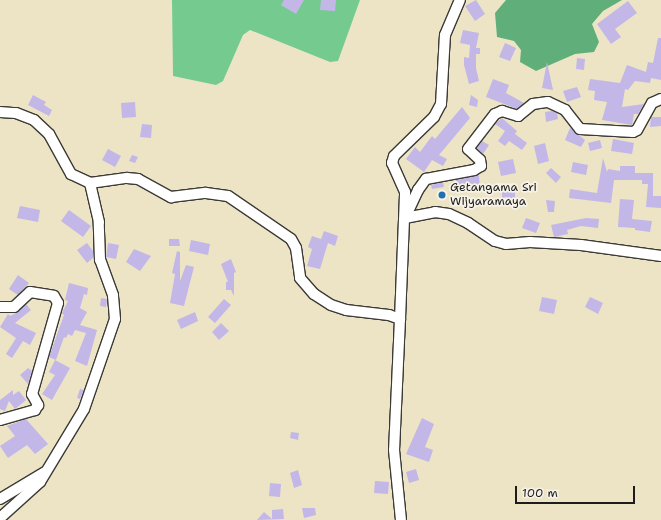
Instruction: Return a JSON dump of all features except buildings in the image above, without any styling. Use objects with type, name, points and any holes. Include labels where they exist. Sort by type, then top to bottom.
[{"type":"street","points":[[400,520],[394,450],[401,330],[400,319],[405,192],[392,163],[394,156],[434,117],[441,104],[445,36],[460,0]]},
{"type":"street","points":[[405,218],[418,190],[426,179],[474,170],[481,166],[480,160],[468,149],[495,114],[502,111],[518,116],[533,104],[548,102],[565,110],[580,129],[633,132],[637,130],[652,103],[661,99]]},
{"type":"street","points":[[0,112],[16,113],[34,120],[49,134],[71,174],[90,183],[127,178],[138,179],[171,197],[206,194],[228,196],[291,240],[296,248],[300,278],[314,294],[331,304],[346,310],[400,319]]},
{"type":"street","points":[[0,518],[40,482],[84,409],[115,318],[112,295],[100,260],[99,222],[90,183]]},
{"type":"street","points":[[405,218],[436,212],[449,214],[468,223],[495,241],[506,244],[530,242],[581,245],[661,256]]},
{"type":"street","points":[[0,307],[14,307],[30,292],[54,296],[58,303],[32,394],[38,405],[35,410],[0,420]]},
{"type":"street","points":[[0,499],[48,470]]},
{"type":"green space","points":[[172,0],[360,0],[338,61],[330,62],[250,30],[243,35],[223,81],[216,85],[173,76]]},
{"type":"green space","points":[[506,0],[622,0],[603,11],[592,24],[599,42],[594,52],[575,54],[536,71],[520,62],[521,50],[514,41],[497,37],[495,13]]},
{"type":"place","name":"Getangama Sri Wijyaramaya","points":[[442,195]]}]
